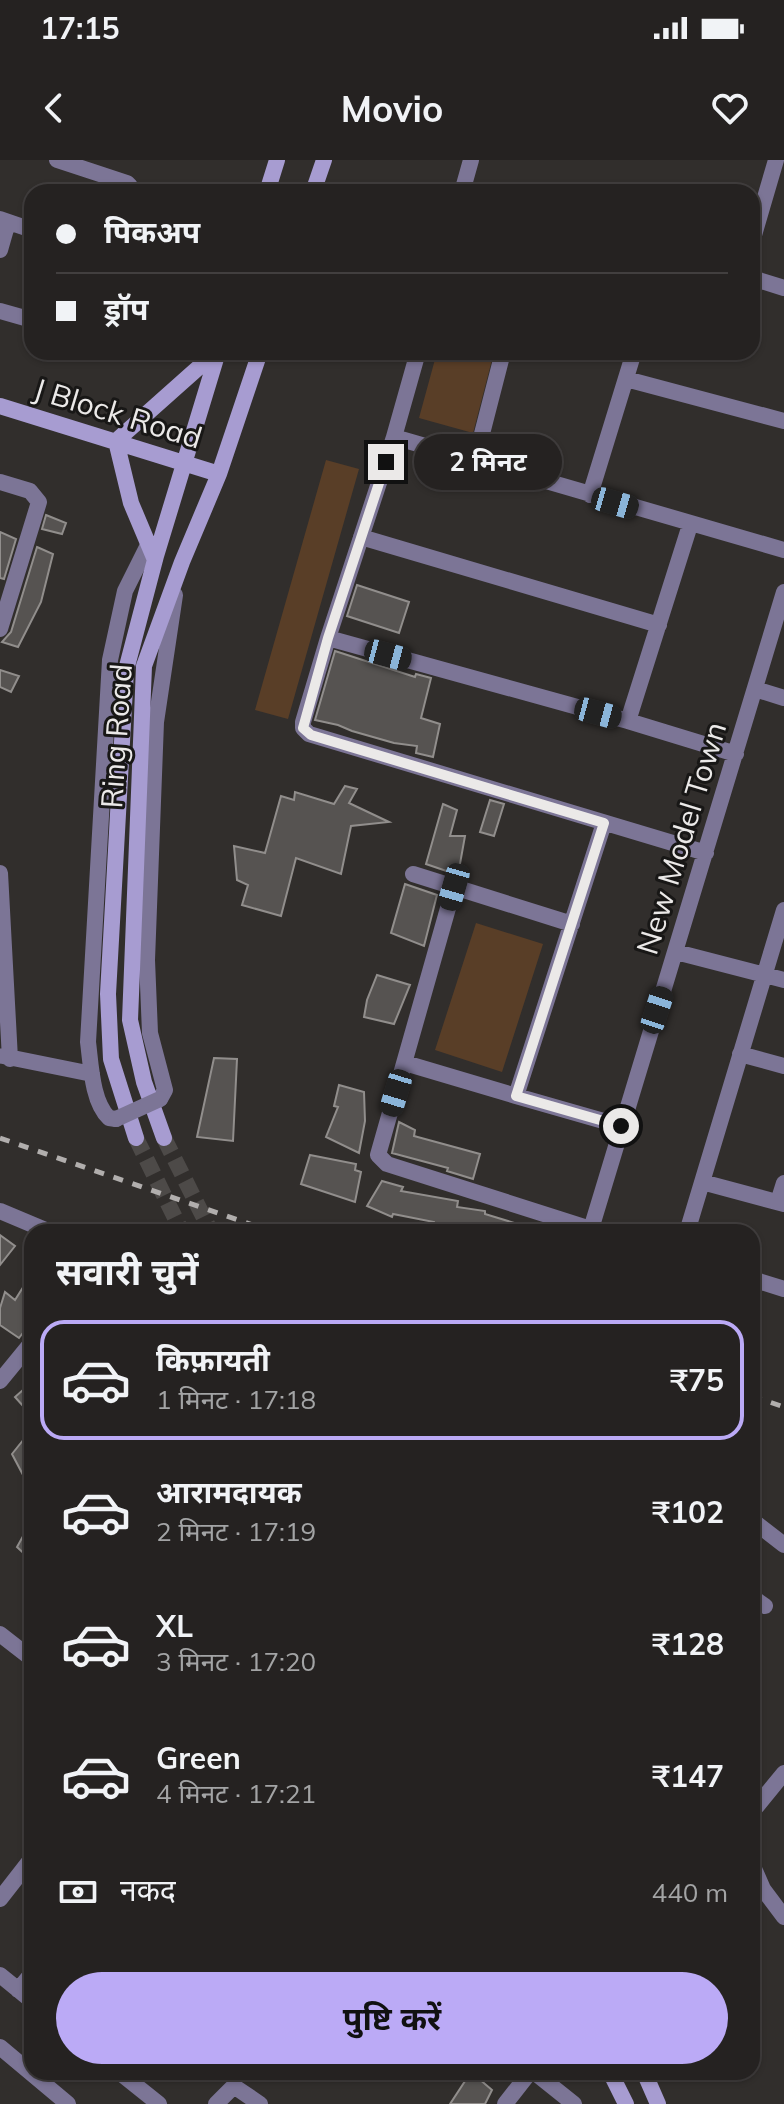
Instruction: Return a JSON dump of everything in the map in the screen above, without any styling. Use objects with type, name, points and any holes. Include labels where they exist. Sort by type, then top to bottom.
[{"type":"street","points":[[57,160],[128,184]]},
{"type":"street","points":[[270,184],[277,160]]},
{"type":"street","points":[[316,184],[324,160]]},
{"type":"street","points":[[464,184],[471,160]]},
{"type":"street","points":[[760,215],[776,160]]},
{"type":"street","points":[[0,250],[4,221],[24,227]]},
{"type":"street","points":[[760,280],[784,288]]},
{"type":"street","points":[[0,311],[24,318]]},
{"type":"street","points":[[182,562],[156,722],[147,960],[150,1033],[165,1090],[160,1099],[116,1119],[109,1118],[102,1110],[92,1074],[88,1042],[110,660],[125,591],[151,553],[131,503],[116,441],[208,360]]},
{"type":"street","name":"Ring Road","points":[[136,1138],[111,1059],[108,994],[126,670],[151,553],[184,461],[215,360]]},
{"type":"street","name":"Ring Road","points":[[164,1138],[144,1082],[130,1020],[144,666],[182,562],[219,474],[257,360]]},
{"type":"street","points":[[416,360],[394,437],[328,638],[303,728],[309,734],[706,853]]},
{"type":"street","points":[[475,461],[501,360]]},
{"type":"street","points":[[590,495],[632,360]]},
{"type":"street","points":[[626,379],[784,421]]},
{"type":"street","name":"J Block Road","points":[[0,406],[219,474]]},
{"type":"street","points":[[394,437],[784,550]]},
{"type":"street","points":[[0,482],[30,491],[39,502],[6,588],[0,629]]},
{"type":"street","points":[[628,721],[690,525]]},
{"type":"street","points":[[361,537],[659,625]]},
{"type":"street","name":"New Model Town","points":[[596,1224],[621,1126],[784,592]]},
{"type":"street","points":[[328,638],[736,754]]},
{"type":"street","points":[[755,689],[784,698]]},
{"type":"street","points":[[516,1096],[604,823]]},
{"type":"street","points":[[0,873],[5,1057],[92,1074]]},
{"type":"street","points":[[413,874],[572,924]]},
{"type":"street","points":[[454,887],[378,1151],[383,1161],[573,1224]]},
{"type":"street","points":[[689,1224],[784,910]]},
{"type":"street","points":[[676,952],[784,980]]},
{"type":"street","points":[[740,1054],[784,1066]]},
{"type":"street","points":[[405,1063],[621,1126]]},
{"type":"street","points":[[702,1182],[781,1203],[784,1183]]},
{"type":"street","points":[[0,1211],[31,1224]]},
{"type":"street","points":[[760,1282],[784,1289]]},
{"type":"street","points":[[0,1381],[24,1352]]},
{"type":"street","points":[[760,1526],[784,1545]]},
{"type":"street","points":[[0,1634],[24,1653]]},
{"type":"street","points":[[760,1802],[784,1773]]},
{"type":"street","points":[[0,1899],[24,1868]]},
{"type":"street","points":[[760,1882],[784,1917]]},
{"type":"street","points":[[0,1975],[24,1995]]},
{"type":"street","points":[[18,1990],[24,1983]]},
{"type":"street","points":[[0,2047],[24,2067]]},
{"type":"street","points":[[39,2080],[68,2104]]},
{"type":"street","points":[[129,2080],[159,2104]]},
{"type":"street","points":[[505,2104],[525,2080]]},
{"type":"street","points":[[542,2080],[574,2104]]},
{"type":"street","points":[[614,2080],[626,2104]]},
{"type":"street","points":[[648,2080],[658,2104]]},
{"type":"street","points":[[216,2104],[232,2088],[260,2104]]},
{"type":"shaded area","points":[[435,360],[492,360],[473,433],[419,418]]},
{"type":"shaded area","points":[[326,460],[359,469],[288,719],[255,710]]},
{"type":"shaded area","points":[[476,923],[543,944],[502,1072],[435,1050]]},
{"type":"building","points":[[46,515],[66,523],[62,534],[42,529]]},
{"type":"building","points":[[0,532],[16,539],[4,579],[0,578]]},
{"type":"building","points":[[37,547],[53,554],[41,602],[18,647],[2,642],[11,632]]},
{"type":"building","points":[[357,585],[409,602],[399,633],[347,616]]},
{"type":"building","points":[[335,651],[415,677],[416,674],[431,678],[421,718],[440,724],[433,757],[416,753],[417,746],[394,743],[315,720]]},
{"type":"building","points":[[0,670],[19,676],[11,692],[0,687]]},
{"type":"building","points":[[345,786],[357,789],[349,803],[389,822],[351,826],[341,874],[296,858],[281,916],[242,905],[248,885],[237,880],[234,846],[265,853],[281,796],[294,800],[295,792],[334,804]]},
{"type":"building","points":[[490,800],[504,804],[494,836],[480,832]]},
{"type":"building","points":[[443,804],[457,810],[450,836],[465,836],[458,875],[426,864]]},
{"type":"building","points":[[405,884],[437,895],[424,946],[391,933]]},
{"type":"building","points":[[377,975],[410,985],[394,1024],[364,1017]]},
{"type":"building","points":[[214,1058],[237,1059],[233,1141],[197,1137]]},
{"type":"building","points":[[339,1085],[364,1092],[365,1121],[359,1153],[326,1137],[338,1107],[334,1106]]},
{"type":"building","points":[[399,1122],[415,1130],[414,1136],[480,1154],[473,1179],[447,1171],[448,1168],[392,1153]]},
{"type":"building","points":[[310,1155],[356,1164],[355,1170],[361,1172],[355,1202],[301,1184]]},
{"type":"building","points":[[382,1181],[403,1187],[401,1191],[458,1201],[457,1207],[485,1211],[485,1214],[518,1224],[434,1224],[393,1214],[392,1217],[367,1206]]},
{"type":"building","points":[[0,1235],[15,1246],[0,1265]]},
{"type":"building","points":[[24,1286],[24,1331],[19,1338],[0,1325],[0,1308],[5,1292],[15,1300]]},
{"type":"building","points":[[24,1389],[24,1407],[15,1397]]},
{"type":"building","points":[[24,1439],[24,1477],[12,1454]]},
{"type":"building","points":[[24,1534],[24,1554],[17,1547]]},
{"type":"building","points":[[466,2080],[480,2080],[492,2090],[485,2104],[450,2104]]},
{"type":"tunnel","points":[[136,1138],[178,1224]]},
{"type":"tunnel","points":[[164,1138],[207,1224]]},
{"type":"railway","points":[[0,1138],[250,1224]]},
{"type":"railway","points":[[760,1399],[784,1407]]},
{"type":"route","points":[[386,462],[328,638],[303,728],[311,735],[604,823],[516,1096],[621,1126]]}]
